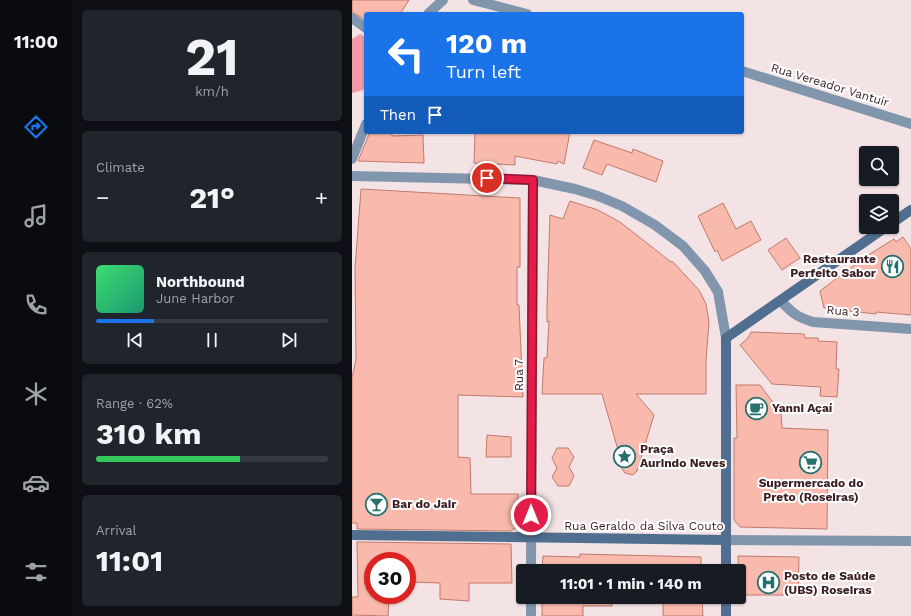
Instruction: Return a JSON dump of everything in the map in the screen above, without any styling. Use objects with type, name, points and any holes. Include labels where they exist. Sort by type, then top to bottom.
[{"type":"street","points":[[430,12],[443,0]]},
{"type":"street","points":[[474,0],[519,12]]},
{"type":"street","points":[[352,18],[364,27]]},
{"type":"street","name":"Rua Vereador Vantuir","points":[[744,72],[911,124]]},
{"type":"street","points":[[352,159],[364,129]]},
{"type":"street","points":[[352,176],[533,180],[575,189],[598,196],[622,206],[655,225],[683,246],[705,271],[718,292],[726,338],[726,564]]},
{"type":"street","name":"Rua 7","points":[[531,564],[533,180]]},
{"type":"street","points":[[899,218],[911,210]]},
{"type":"street","points":[[726,338],[876,234]]},
{"type":"street","name":"Rua 3","points":[[781,301],[790,311],[800,318],[813,322],[911,329]]},
{"type":"street","name":"Rua Geraldo da Silva Couto","points":[[352,535],[911,541]]},
{"type":"street","points":[[531,604],[531,616]]},
{"type":"street","points":[[726,604],[726,616]]},
{"type":"shaded area","points":[[360,34],[364,37],[364,88],[352,93],[352,39]]},
{"type":"building","points":[[352,0],[409,0],[401,12],[364,12],[364,19],[352,12]]},
{"type":"building","points":[[369,134],[392,134],[392,136],[423,135],[424,163],[358,161]]},
{"type":"building","points":[[475,134],[570,134],[564,164],[558,161],[557,164],[515,156],[515,165],[474,163]]},
{"type":"building","points":[[594,140],[632,153],[633,149],[663,161],[656,182],[607,164],[602,175],[583,168]]},
{"type":"building","points":[[361,189],[520,198],[520,267],[517,267],[517,305],[519,305],[523,397],[458,395],[458,457],[470,458],[471,494],[518,494],[518,526],[511,531],[357,529],[357,523],[352,523],[352,378],[356,359],[355,268]]},
{"type":"building","points":[[570,201],[598,210],[620,222],[671,262],[672,261],[699,290],[706,304],[709,322],[706,360],[706,394],[636,394],[654,415],[637,471],[633,475],[625,473],[622,469],[622,464],[602,394],[542,394],[544,358],[547,358],[549,321],[547,322],[550,215],[563,219]]},
{"type":"building","points":[[723,203],[736,229],[751,221],[761,240],[722,261],[717,250],[715,252],[698,216]]},
{"type":"building","points":[[903,237],[911,249],[911,315],[876,312],[876,314],[824,308],[820,291],[865,257],[894,239],[896,242]]},
{"type":"building","points":[[786,238],[800,258],[782,270],[768,250]]},
{"type":"building","points":[[751,332],[804,334],[805,338],[818,338],[818,341],[837,342],[836,369],[839,369],[837,397],[820,396],[821,387],[772,384],[740,345],[748,338]]},
{"type":"building","points":[[736,385],[760,385],[781,413],[782,428],[828,430],[827,529],[740,527],[734,520],[734,438],[737,438]]},
{"type":"building","points":[[487,435],[511,437],[511,457],[486,457]]},
{"type":"building","points":[[557,448],[568,448],[574,457],[569,467],[574,476],[569,486],[558,486],[552,477],[557,468],[552,458]]},
{"type":"building","points":[[357,542],[511,544],[512,583],[469,583],[469,601],[440,599],[440,583],[416,582],[416,552],[364,552],[364,604],[389,604],[388,616],[352,615],[352,597],[358,597]]},
{"type":"building","points":[[580,554],[701,557],[701,564],[542,564],[543,556],[580,557]]},
{"type":"building","name":"Posto de Saúde (UBS) Roseiras","points":[[738,556],[799,557],[798,595],[746,595],[746,564],[738,564]]},
{"type":"building","points":[[542,604],[612,604],[612,606],[583,606],[583,616],[542,616]]},
{"type":"building","points":[[663,604],[702,604],[703,616],[663,616]]},
{"type":"place","name":"Restaurante Perfeito Sabor","points":[[892,266]]},
{"type":"place","name":"Yanni Açaí","points":[[757,408]]},
{"type":"place","name":"Praça Aurindo Neves","points":[[625,456]]},
{"type":"place","name":"Supermercado do Preto (Roseiras)","points":[[811,462]]},
{"type":"place","name":"Bar do Jair","points":[[376,504]]},
{"type":"place","name":"Posto de Saúde (UBS) Roseiras","points":[[769,583]]},
{"type":"route","points":[[487,178],[533,180],[531,515]]}]
